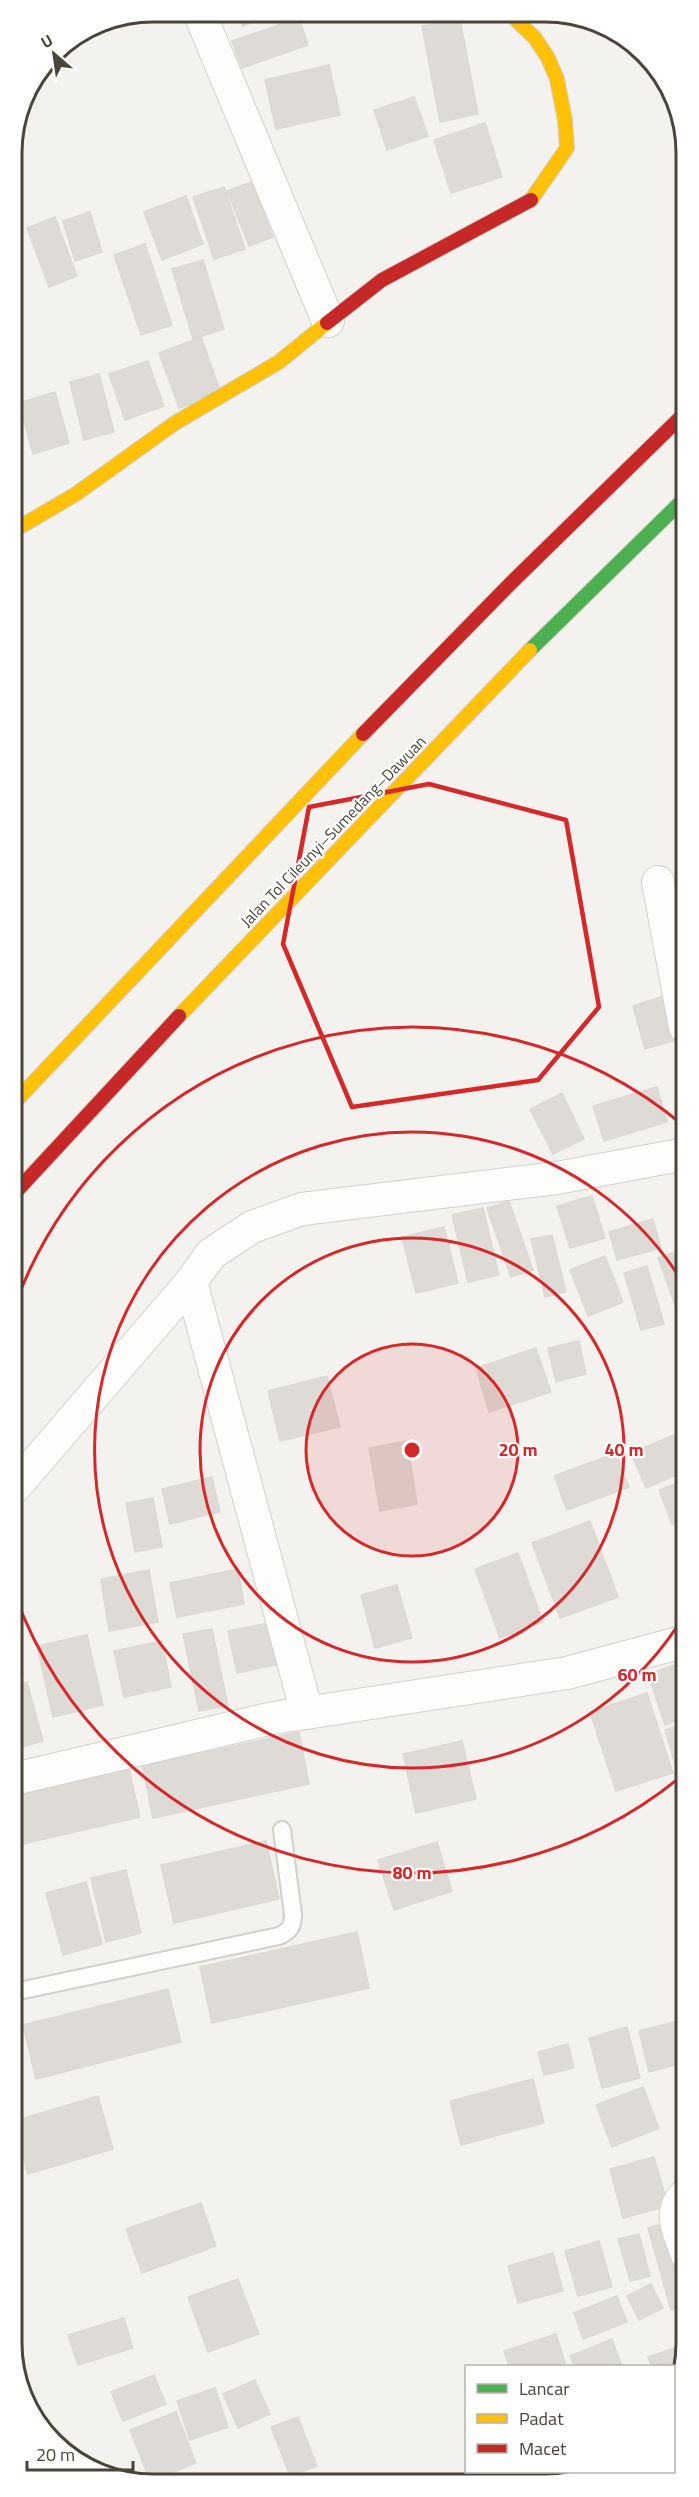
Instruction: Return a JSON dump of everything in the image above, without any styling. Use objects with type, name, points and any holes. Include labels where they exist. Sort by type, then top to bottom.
[{"type":"main road","points":[[23,525],[76,494],[175,423],[279,362],[382,280],[534,199],[567,148],[565,120],[557,79],[535,38],[518,22]]},
{"type":"main road","points":[[23,1094],[194,910],[543,550],[676,422]]},
{"type":"main road","name":"Jalan Tol Cileunyi–Sumedang–Dawuan","points":[[23,1185],[238,953],[603,576],[676,507]]},
{"type":"street","points":[[204,23],[328,321]]},
{"type":"street","points":[[658,882],[676,979]]},
{"type":"street","points":[[22,1478],[191,1282],[211,1254],[252,1227],[302,1209],[557,1178],[676,1156]]},
{"type":"street","points":[[191,1282],[307,1713]]},
{"type":"street","points":[[22,1777],[273,1718],[567,1673],[676,1644]]},
{"type":"street","points":[[676,2203],[674,2213],[676,2219]]},
{"type":"lane","points":[[22,1990],[279,1936],[287,1932],[293,1924],[293,1914],[282,1830]]},
{"type":"highlighted area","points":[[429,784],[566,820],[599,1007],[538,1080],[352,1107],[283,944],[309,807]]},
{"type":"building","points":[[461,22],[478,114],[440,122],[422,26]]},
{"type":"building","points":[[285,23],[301,23],[308,45],[242,68],[232,41]]},
{"type":"building","points":[[329,65],[340,115],[276,129],[265,80]]},
{"type":"building","points":[[414,97],[428,136],[387,150],[374,110]]},
{"type":"building","points":[[485,123],[502,177],[451,193],[434,140]]},
{"type":"building","points":[[252,182],[273,237],[249,246],[227,191]]},
{"type":"building","points":[[224,187],[245,249],[214,259],[193,197]]},
{"type":"building","points":[[186,196],[203,244],[162,260],[144,212]]},
{"type":"building","points":[[90,212],[102,252],[75,261],[63,221]]},
{"type":"building","points":[[55,217],[77,276],[49,287],[27,228]]},
{"type":"building","points":[[145,244],[172,325],[141,335],[114,255]]},
{"type":"building","points":[[203,260],[224,329],[193,339],[172,269]]},
{"type":"building","points":[[201,337],[221,393],[179,408],[159,353]]},
{"type":"building","points":[[148,361],[164,406],[125,420],[109,374]]},
{"type":"building","points":[[99,374],[114,432],[84,440],[70,382]]},
{"type":"building","points":[[55,392],[69,443],[33,454],[23,417],[23,402]]},
{"type":"building","points":[[667,995],[676,1028],[676,1040],[645,1049],[633,1006]]},
{"type":"building","points":[[657,1087],[667,1122],[604,1141],[593,1106]]},
{"type":"building","points":[[562,1093],[584,1139],[553,1154],[530,1109]]},
{"type":"building","points":[[592,1196],[605,1238],[570,1248],[557,1206]]},
{"type":"building","points":[[509,1201],[533,1270],[511,1277],[487,1208]]},
{"type":"building","points":[[483,1208],[499,1275],[468,1282],[452,1215]]},
{"type":"building","points":[[653,1219],[661,1248],[617,1260],[609,1232]]},
{"type":"building","points":[[444,1227],[458,1283],[416,1293],[402,1237]]},
{"type":"building","points":[[552,1235],[566,1292],[545,1297],[531,1239]]},
{"type":"building","points":[[676,1252],[676,1308],[658,1258]]},
{"type":"building","points":[[605,1256],[623,1302],[588,1316],[570,1270]]},
{"type":"building","points":[[647,1266],[664,1324],[641,1330],[624,1273]]},
{"type":"building","points":[[579,1341],[586,1374],[556,1382],[548,1348]]},
{"type":"building","points":[[536,1348],[551,1392],[489,1412],[476,1368]]},
{"type":"building","points":[[327,1376],[340,1427],[280,1441],[268,1391]]},
{"type":"building","points":[[676,1434],[676,1475],[646,1488],[631,1453]]},
{"type":"building","points":[[407,1441],[417,1504],[380,1511],[369,1448]]},
{"type":"building","points":[[616,1453],[629,1487],[567,1510],[554,1476]]},
{"type":"building","points":[[212,1477],[220,1512],[170,1524],[162,1489]]},
{"type":"building","points":[[676,1484],[676,1523],[672,1524],[659,1490]]},
{"type":"building","points":[[153,1498],[162,1547],[135,1552],[126,1503]]},
{"type":"building","points":[[590,1521],[618,1597],[560,1618],[532,1543]]},
{"type":"building","points":[[518,1553],[543,1622],[500,1638],[475,1569]]},
{"type":"building","points":[[238,1569],[244,1604],[177,1617],[170,1583]]},
{"type":"building","points":[[149,1570],[158,1622],[109,1631],[101,1579]]},
{"type":"building","points":[[397,1585],[412,1638],[375,1648],[361,1595]]},
{"type":"building","points":[[269,1623],[279,1664],[237,1673],[228,1631]]},
{"type":"building","points":[[212,1629],[228,1706],[199,1711],[183,1634]]},
{"type":"building","points":[[87,1635],[103,1705],[53,1717],[37,1646]]},
{"type":"building","points":[[162,1641],[171,1687],[124,1697],[114,1651]]},
{"type":"building","points":[[676,1664],[676,1721],[665,1725],[648,1674]]},
{"type":"building","points":[[27,1682],[43,1741],[22,1747],[22,1683]]},
{"type":"building","points":[[647,1693],[673,1773],[616,1791],[590,1712]]},
{"type":"building","points":[[676,1726],[676,1768],[665,1730]]},
{"type":"building","points":[[299,1732],[309,1784],[153,1818],[142,1766]]},
{"type":"building","points":[[462,1741],[476,1799],[416,1813],[403,1754]]},
{"type":"building","points":[[128,1765],[140,1817],[22,1844],[22,1790]]},
{"type":"building","points":[[266,1841],[279,1899],[174,1923],[161,1865]]},
{"type":"building","points":[[437,1842],[452,1891],[394,1910],[378,1860]]},
{"type":"building","points":[[126,1870],[141,1933],[106,1942],[91,1878]]},
{"type":"building","points":[[86,1882],[102,1944],[63,1955],[46,1893]]},
{"type":"building","points":[[357,1932],[369,1988],[212,2023],[200,1967]]},
{"type":"building","points":[[168,1989],[181,2042],[36,2079],[23,2025]]},
{"type":"building","points":[[676,2022],[676,2065],[649,2072],[639,2031]]},
{"type":"building","points":[[627,2027],[640,2078],[602,2088],[589,2038]]},
{"type":"building","points":[[568,2044],[574,2068],[544,2075],[538,2052]]},
{"type":"building","points":[[533,2079],[544,2123],[461,2145],[450,2101]]},
{"type":"building","points":[[643,2087],[659,2128],[612,2147],[596,2105]]},
{"type":"building","points":[[98,2096],[113,2149],[28,2174],[22,2152],[22,2119]]},
{"type":"building","points":[[654,2157],[668,2206],[623,2218],[610,2169]]},
{"type":"building","points":[[201,2203],[216,2246],[142,2273],[126,2229]]},
{"type":"building","points":[[666,2223],[676,2256],[676,2309],[671,2310],[648,2228]]},
{"type":"building","points":[[639,2234],[650,2276],[630,2281],[618,2239]]},
{"type":"building","points":[[599,2241],[612,2287],[578,2296],[565,2251]]},
{"type":"building","points":[[553,2253],[563,2291],[518,2303],[508,2266]]},
{"type":"building","points":[[238,2279],[259,2334],[208,2352],[188,2297]]},
{"type":"building","points":[[651,2284],[663,2308],[639,2320],[627,2296]]},
{"type":"building","points":[[617,2296],[627,2322],[583,2339],[574,2313]]},
{"type":"building","points":[[124,2318],[133,2348],[78,2365],[68,2335]]},
{"type":"building","points":[[556,2334],[566,2365],[509,2365],[504,2351]]},
{"type":"building","points":[[612,2339],[622,2365],[574,2365],[570,2356]]},
{"type":"building","points":[[676,2348],[674,2365],[652,2365],[648,2357]]},
{"type":"building","points":[[154,2375],[166,2404],[123,2421],[111,2392]]},
{"type":"building","points":[[255,2380],[270,2414],[238,2428],[223,2394]]},
{"type":"building","points":[[215,2388],[228,2427],[190,2440],[177,2401]]},
{"type":"building","points":[[176,2412],[196,2463],[168,2474],[147,2474],[130,2430]]},
{"type":"building","points":[[298,2417],[317,2466],[289,2474],[271,2427]]},
{"type":"traffic: fast","points":[[530,650],[676,507]]},
{"type":"traffic: slow","points":[[518,22],[535,38],[548,58],[557,79],[565,120],[567,148],[531,200]]},
{"type":"traffic: slow","points":[[23,525],[76,494],[175,423],[279,362],[327,323]]},
{"type":"traffic: slow","points":[[179,1016],[530,650]]},
{"type":"traffic: slow","points":[[23,1094],[363,734]]},
{"type":"traffic: jam","points":[[327,323],[382,280],[531,200]]},
{"type":"traffic: jam","points":[[363,734],[512,582],[676,422]]},
{"type":"traffic: jam","points":[[23,1185],[179,1016]]}]
